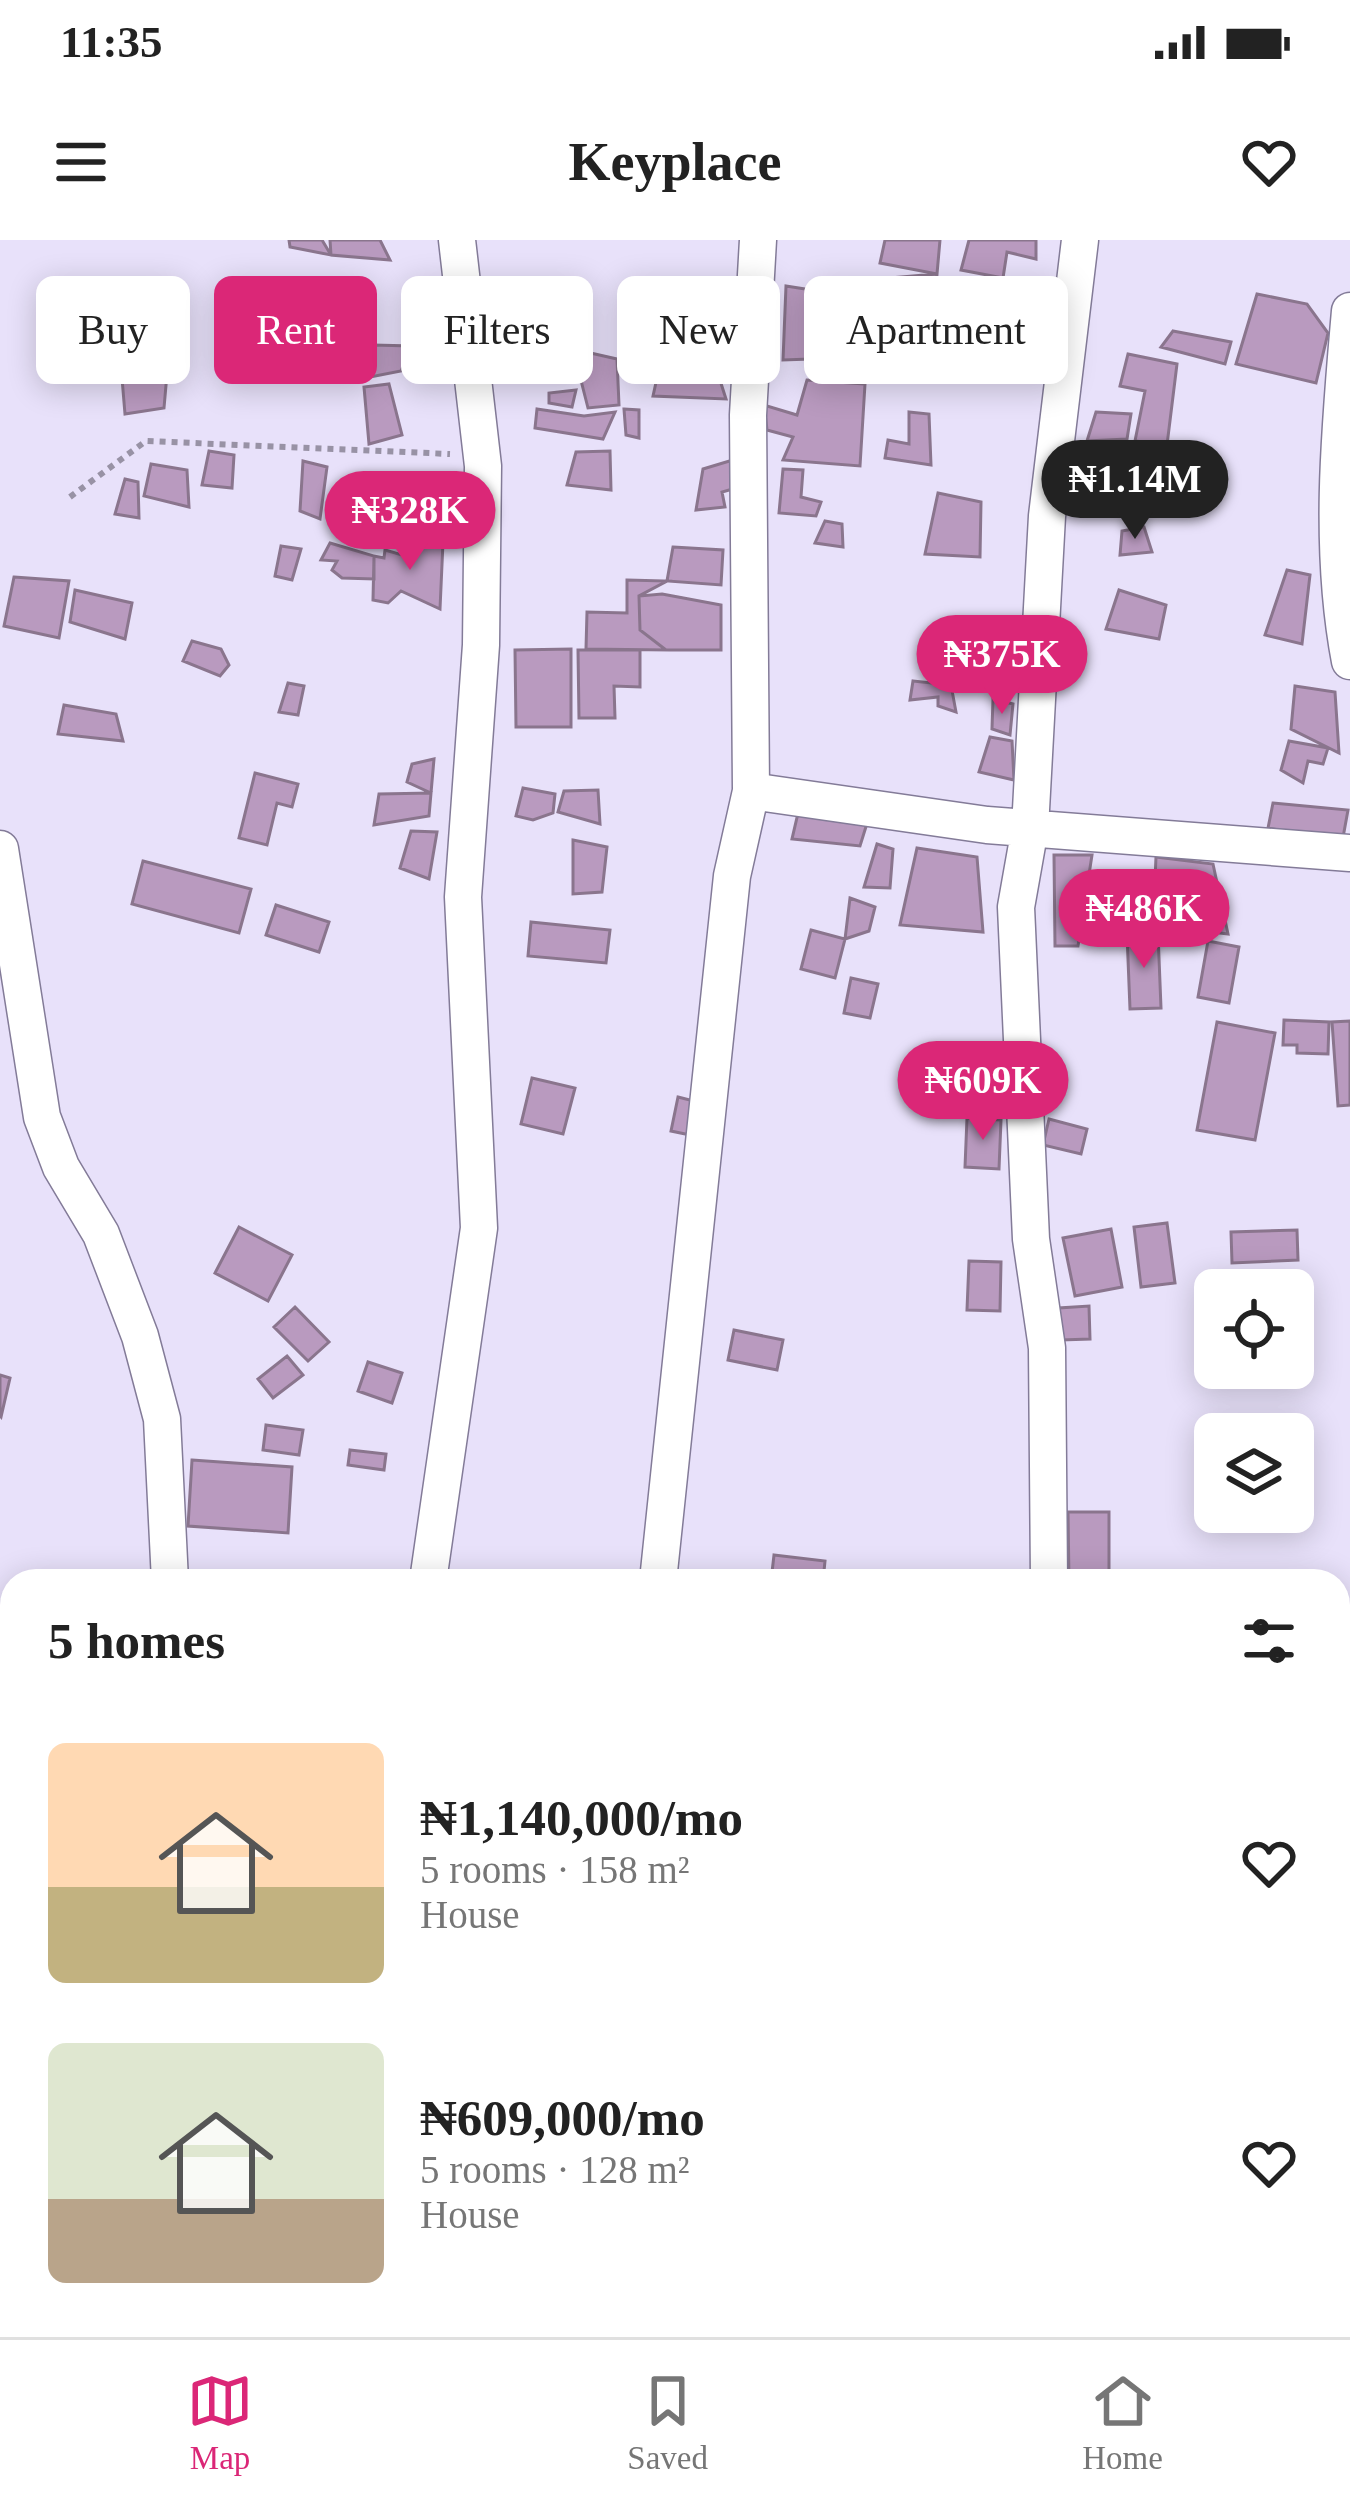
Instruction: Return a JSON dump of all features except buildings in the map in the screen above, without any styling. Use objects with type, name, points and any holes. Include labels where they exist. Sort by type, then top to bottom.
[{"type":"street","points":[[430,1569],[479,1228],[463,898],[481,644],[481,455],[457,240]]},
{"type":"street","points":[[659,1569],[732,876],[751,791],[748,415],[758,240]]},
{"type":"street","points":[[1049,1569],[1047,1348],[1031,1239],[1016,908],[1030,828],[1047,516],[1080,240]]},
{"type":"street","points":[[1350,311],[1339,541],[1350,661]]},
{"type":"street","points":[[751,791],[1030,828],[1350,853]]},
{"type":"street","points":[[0,849],[42,1117],[61,1168],[101,1234],[140,1336],[162,1419],[169,1569]]},
{"type":"path","points":[[70,497],[146,441],[481,455]]}]
